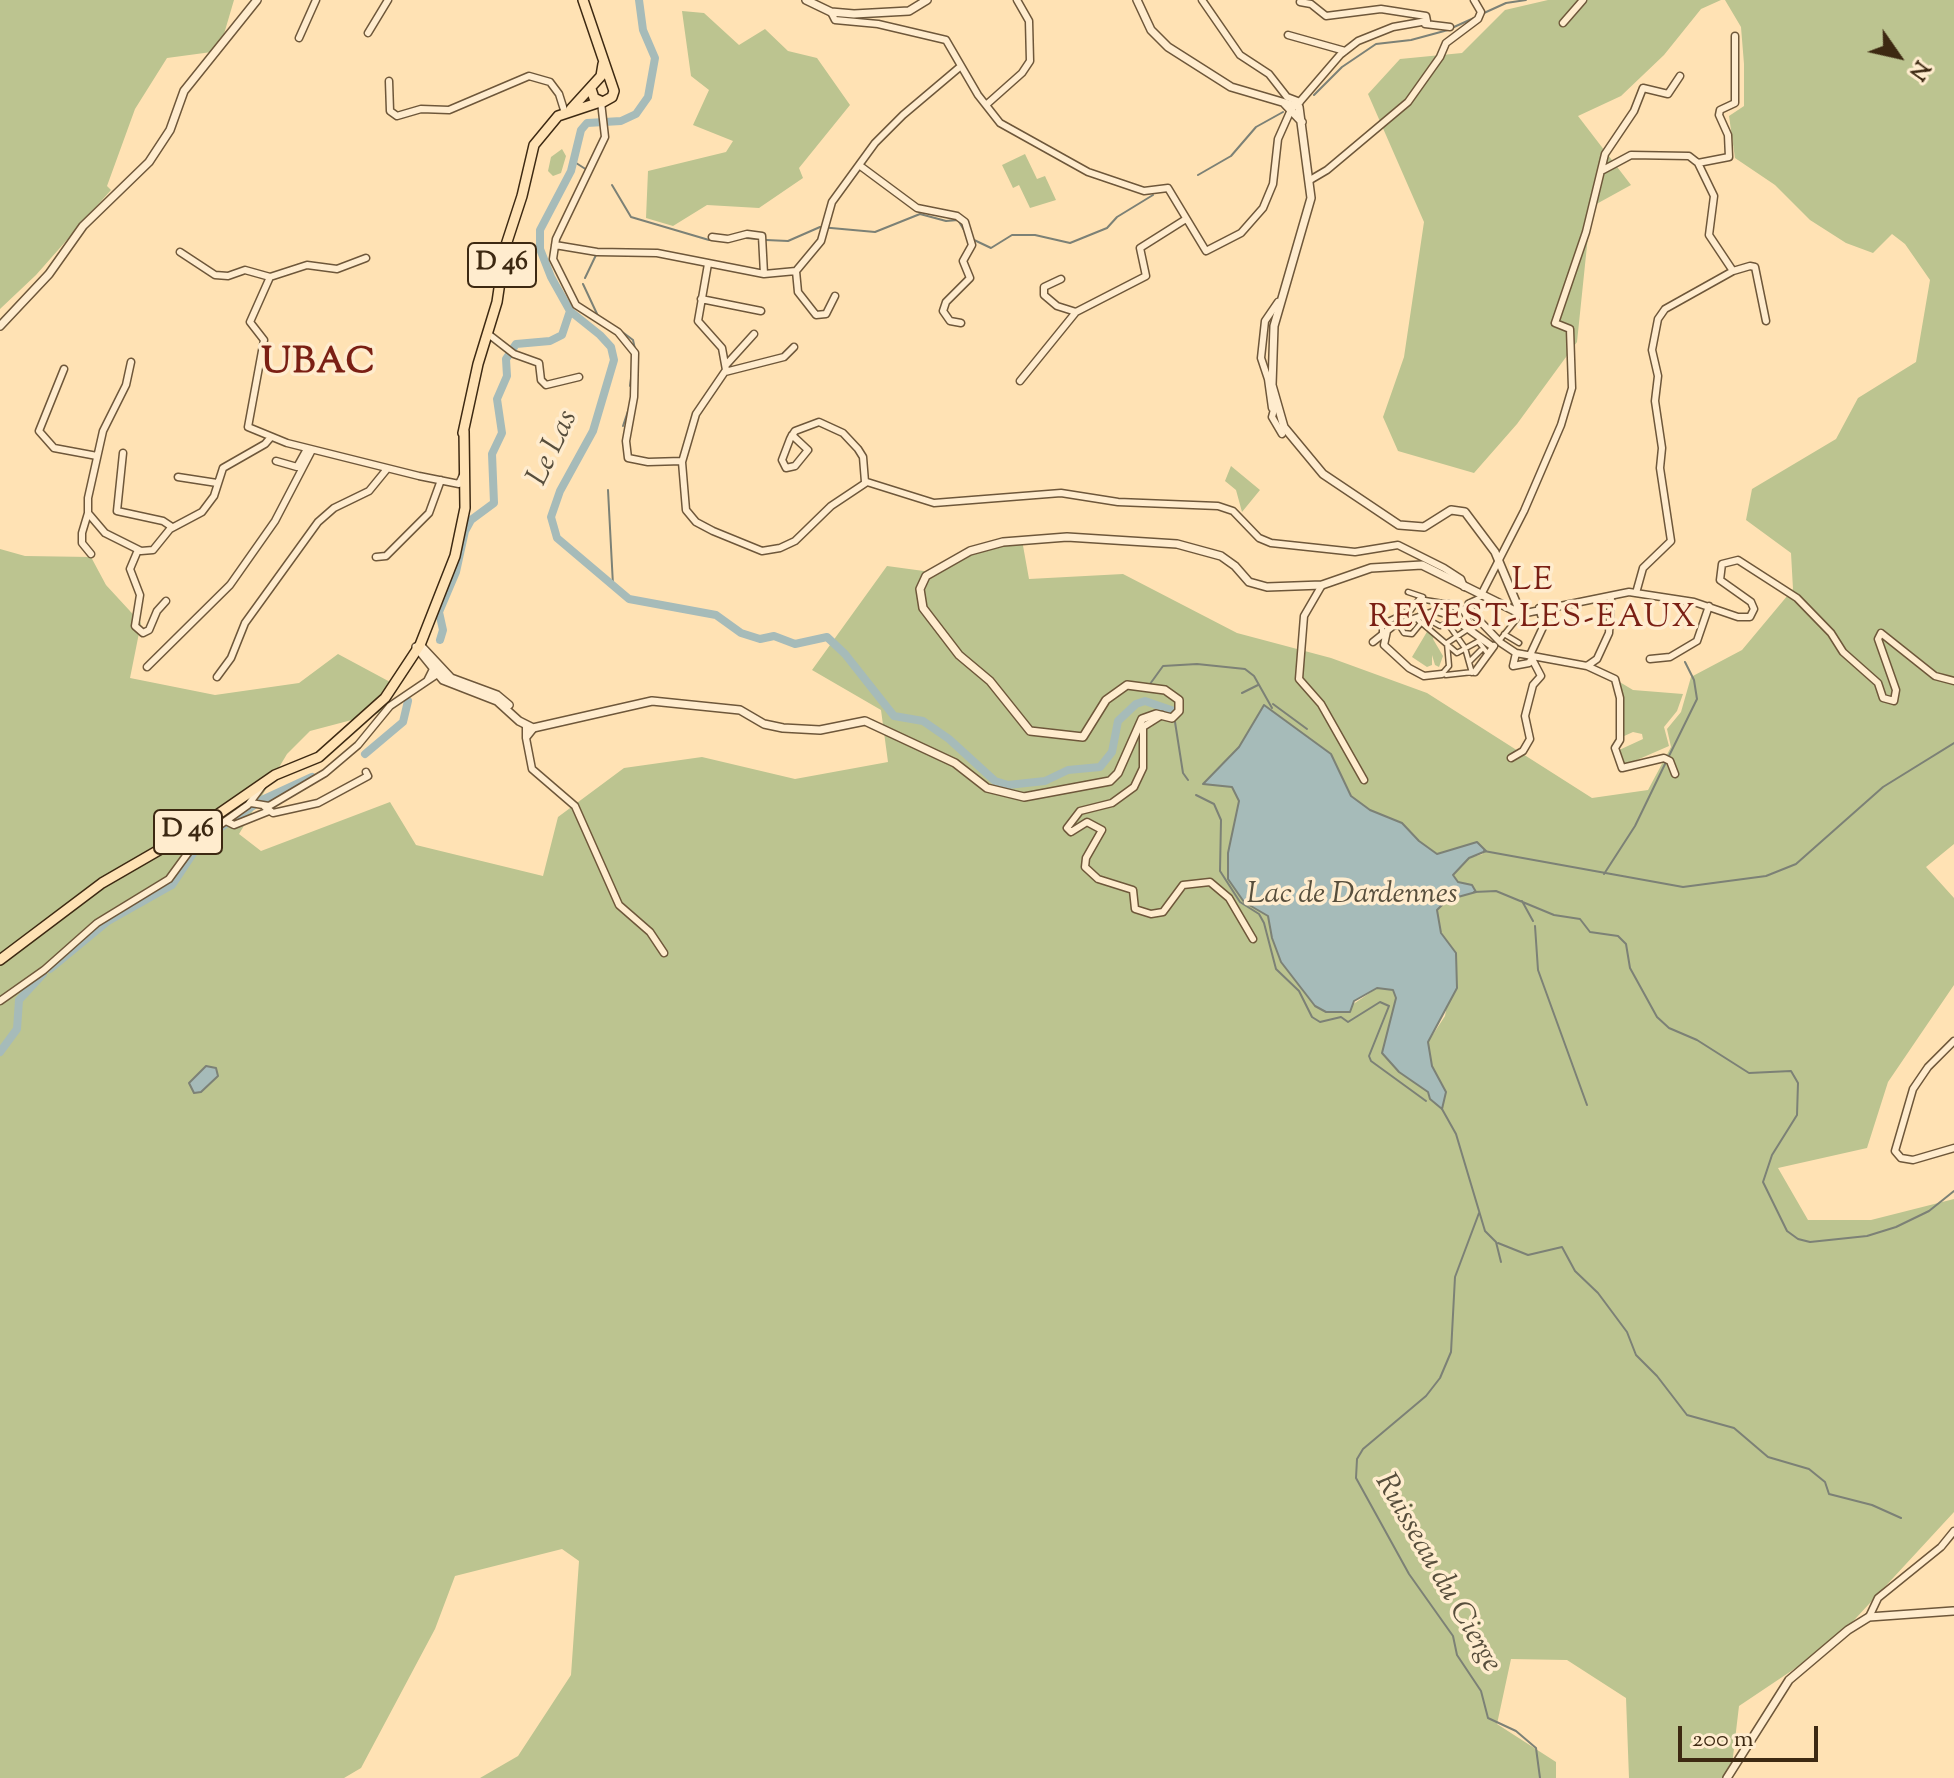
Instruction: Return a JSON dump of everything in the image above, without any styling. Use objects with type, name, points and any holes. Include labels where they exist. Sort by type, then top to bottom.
[{"type":"main road","points":[[583,0],[614,91],[604,106]]},
{"type":"main road","points":[[603,61],[595,85],[604,106]]},
{"type":"main road","points":[[595,85],[609,81]]},
{"type":"main road","name":"D 46","points":[[456,549],[464,431],[487,333],[500,293],[505,248],[534,145],[548,124],[567,112],[595,85]]},
{"type":"main road","name":"D 46","points":[[567,112],[604,106]]},
{"type":"main road","name":"D 46","points":[[0,960],[91,890],[128,871],[168,841],[204,824],[282,771],[319,757],[377,706],[392,689],[418,647],[448,576],[456,549],[464,494],[460,479]]},
{"type":"main road","name":"D 46","points":[[377,706],[424,629]]},
{"type":"street","points":[[0,326],[49,274],[83,226],[149,162],[170,130],[184,91],[257,0]]},
{"type":"street","points":[[299,38],[316,0]]},
{"type":"street","points":[[368,33],[388,0]]},
{"type":"street","points":[[806,0],[831,12],[909,11],[927,0]]},
{"type":"street","points":[[986,105],[1022,73],[1030,61],[1029,21],[1017,0]]},
{"type":"street","points":[[1137,0],[1151,30],[1168,47],[1231,87],[1282,101],[1295,108]]},
{"type":"street","points":[[1202,0],[1240,55],[1269,74],[1302,122],[1310,180],[1305,228],[1278,302],[1271,361],[1272,417],[1282,434]]},
{"type":"street","points":[[1310,180],[1327,170],[1408,102],[1440,57],[1446,43],[1478,19],[1481,12],[1474,0]]},
{"type":"street","points":[[1563,23],[1583,0]]},
{"type":"street","points":[[1300,2],[1311,4],[1326,16],[1381,9],[1426,16],[1425,24]]},
{"type":"street","points":[[831,12],[835,20],[878,24],[940,37],[954,49],[986,105],[1007,128],[1082,170],[1140,191],[1168,188],[1206,251],[1249,226],[1271,191],[1278,139],[1295,108],[1345,51],[1358,41],[1393,27],[1425,24],[1450,27]]},
{"type":"street","points":[[1288,35],[1345,51]]},
{"type":"street","points":[[1698,163],[1729,157],[1728,135],[1719,115],[1720,110],[1735,103],[1735,36]]},
{"type":"street","points":[[555,245],[597,252],[657,253],[764,274],[796,271],[821,241],[830,205],[859,165],[903,115],[961,66]]},
{"type":"street","points":[[389,81],[390,111],[397,116],[421,109],[449,110],[529,76],[550,82],[567,112]]},
{"type":"street","points":[[1475,616],[1468,603],[1482,596],[1499,563],[1561,425],[1572,388],[1570,329],[1555,323],[1586,232],[1605,154],[1634,111],[1643,88],[1668,94],[1680,76]]},
{"type":"street","points":[[604,106],[606,135],[555,245],[554,266],[576,305],[618,332],[634,352],[634,400],[627,435],[627,456],[648,462],[682,461]]},
{"type":"street","points":[[1603,170],[1631,155],[1681,153],[1698,163],[1715,199],[1708,225],[1709,235],[1733,271]]},
{"type":"street","points":[[859,165],[917,208],[960,217],[971,238],[963,261],[971,273],[969,282],[946,302],[943,311],[950,321],[961,323]]},
{"type":"street","points":[[1020,381],[1076,312],[1146,276],[1140,248],[1186,219]]},
{"type":"street","points":[[712,237],[728,239],[747,234],[762,239],[764,274]]},
{"type":"street","points":[[180,252],[215,275],[228,276],[245,270],[270,277],[307,265],[337,269],[366,258]]},
{"type":"street","points":[[708,264],[698,323],[719,345],[725,369]]},
{"type":"street","points":[[1636,593],[1643,568],[1671,541],[1660,468],[1662,448],[1655,401],[1658,376],[1653,364],[1653,335],[1665,309],[1733,271],[1755,267],[1766,321]]},
{"type":"street","points":[[796,271],[798,292],[814,314],[826,314],[835,296]]},
{"type":"street","points":[[270,277],[250,322],[264,340],[248,427],[310,449],[387,469],[444,481],[460,479]]},
{"type":"street","points":[[1061,279],[1044,287],[1044,295],[1057,306],[1076,312]]},
{"type":"street","points":[[701,299],[761,311]]},
{"type":"street","points":[[1278,302],[1265,321],[1261,358],[1274,407],[1284,427],[1308,458],[1359,501],[1399,525],[1412,528],[1431,525],[1451,510],[1463,510],[1477,525],[1499,563],[1519,616]]},
{"type":"street","points":[[487,333],[513,352],[538,362],[541,380],[546,385],[579,377]]},
{"type":"street","points":[[754,334],[725,369],[696,414],[682,461],[685,505],[691,517],[704,527],[762,551],[795,541],[831,506],[865,482],[883,484],[934,503],[1061,493],[1125,502],[1218,506],[1237,513],[1267,542],[1355,552],[1401,545],[1444,568],[1462,581],[1464,587]]},
{"type":"street","points":[[725,369],[784,357],[794,347]]},
{"type":"street","points":[[91,554],[82,543],[88,498],[103,431],[126,385],[131,362]]},
{"type":"street","points":[[64,369],[39,431],[54,448],[97,456]]},
{"type":"street","points":[[792,435],[808,450],[795,466],[788,468],[782,460],[792,435],[799,427],[816,422],[843,433],[863,457],[865,482]]},
{"type":"street","points":[[88,513],[101,530],[138,550],[153,550],[172,527],[200,515],[213,498],[225,467],[265,444],[271,437]]},
{"type":"street","points":[[276,461],[297,467],[310,449]]},
{"type":"street","points":[[147,667],[230,585],[275,521],[310,449]]},
{"type":"street","points":[[123,453],[117,511],[163,521],[172,527]]},
{"type":"street","points":[[217,677],[231,658],[245,623],[270,595],[318,522],[334,508],[369,491],[387,469]]},
{"type":"street","points":[[178,477],[217,483]]},
{"type":"street","points":[[376,557],[386,556],[429,513],[444,481]]},
{"type":"street","points":[[530,727],[652,701],[740,710],[764,724],[783,728],[823,730],[865,721],[955,763],[985,788],[1028,797],[1110,781],[1119,771],[1140,721],[1149,716],[1175,716],[1180,707],[1178,698],[1169,692],[1127,685],[1106,700],[1083,737],[1032,732],[990,681],[959,655],[923,608],[922,582],[943,564],[990,545],[1095,537],[1204,549],[1229,560],[1249,582],[1260,586],[1322,585],[1368,569],[1414,565],[1434,568],[1519,616]]},
{"type":"street","points":[[138,550],[130,569],[140,595],[135,626],[147,632],[158,609],[166,601]]},
{"type":"street","points":[[1471,663],[1493,647],[1519,616],[1539,608],[1636,593],[1709,606],[1738,617],[1750,617],[1754,609],[1751,602],[1720,580],[1722,564],[1738,560],[1754,573],[1785,587],[1831,633],[1843,652],[1878,683],[1883,698],[1894,701],[1896,690],[1878,639],[1881,633],[1935,676],[1954,681]]},
{"type":"street","points":[[1322,585],[1306,610],[1299,679],[1321,704],[1364,780]]},
{"type":"street","points":[[1408,592],[1436,602]]},
{"type":"street","points":[[1587,666],[1597,659],[1609,633],[1613,619],[1611,597]]},
{"type":"street","points":[[1384,633],[1379,631],[1383,623],[1411,610],[1419,599],[1449,604],[1475,616],[1502,637],[1516,653],[1587,666],[1615,679],[1620,698],[1620,740],[1615,748],[1622,768],[1667,760],[1675,774]]},
{"type":"street","points":[[1429,620],[1436,602]]},
{"type":"street","points":[[1650,659],[1670,657],[1697,641],[1709,606]]},
{"type":"street","points":[[1516,653],[1513,666],[1529,663],[1544,625],[1539,608]]},
{"type":"street","points":[[1461,609],[1484,652]]},
{"type":"street","points":[[1434,611],[1493,647]]},
{"type":"street","points":[[1399,625],[1407,635],[1418,632],[1416,626],[1434,611]]},
{"type":"street","points":[[1373,642],[1399,625],[1429,620],[1440,626],[1450,620]]},
{"type":"street","points":[[1450,620],[1473,672]]},
{"type":"street","points":[[1420,622],[1457,653],[1474,635]]},
{"type":"street","points":[[1384,633],[1384,644],[1388,649],[1418,674],[1473,672]]},
{"type":"street","points":[[1447,643],[1458,637],[1474,635]]},
{"type":"street","points":[[1502,637],[1519,643]]},
{"type":"street","points":[[1438,675],[1449,666],[1447,643]]},
{"type":"street","points":[[418,647],[426,661],[437,670],[497,701],[530,727]]},
{"type":"street","points":[[418,647],[437,670]]},
{"type":"street","points":[[397,672],[418,647]]},
{"type":"street","points":[[1473,672],[1484,652]]},
{"type":"street","points":[[1511,758],[1523,751],[1530,739],[1525,716],[1533,685],[1541,676],[1532,656]]},
{"type":"street","points":[[392,689],[413,663],[426,661]]},
{"type":"street","points":[[227,822],[259,818],[267,809],[330,769],[363,739],[390,706],[427,681],[437,670]]},
{"type":"street","points":[[1162,715],[1143,727],[1143,768],[1134,787],[1112,803],[1080,811],[1067,828],[1071,832],[1087,822],[1102,830],[1086,858],[1085,867],[1098,879],[1133,890],[1135,909],[1151,914],[1163,912],[1183,885],[1210,882],[1229,898],[1253,939]]},
{"type":"street","points":[[530,727],[526,738],[532,769],[542,774],[555,790],[575,806],[617,902],[650,932],[664,953]]},
{"type":"street","points":[[254,804],[267,809],[318,803],[368,776],[366,772]]},
{"type":"street","points":[[0,1001],[44,970],[97,923],[169,879],[196,842],[254,804],[263,783]]},
{"type":"street","points":[[1954,1041],[1928,1067],[1913,1089],[1895,1151],[1901,1158],[1913,1160],[1954,1148]]},
{"type":"street","points":[[1869,1617],[1878,1598],[1941,1547],[1954,1531]]},
{"type":"street","points":[[1727,1778],[1789,1680],[1848,1630],[1869,1617],[1953,1611]]},
{"type":"green space","points":[[0,0],[234,0],[219,51],[167,58],[135,109],[107,186],[111,190],[36,275],[0,309]]},
{"type":"green space","points":[[1548,0],[1721,0],[1701,9],[1664,55],[1621,96],[1578,116],[1631,185],[1591,207],[1577,342],[1517,424],[1474,473],[1398,451],[1383,417],[1404,357],[1424,222],[1368,94],[1400,59],[1462,53],[1505,10]]},
{"type":"green space","points":[[1725,0],[1954,0],[1954,844],[1926,867],[1954,898],[1954,985],[1888,1082],[1867,1148],[1778,1168],[1808,1220],[1871,1220],[1954,1199],[1954,1512],[1833,1643],[1739,1706],[1732,1765],[1723,1778],[1629,1778],[1626,1698],[1567,1660],[1511,1659],[1497,1724],[1556,1762],[1556,1778],[480,1778],[518,1756],[571,1675],[579,1561],[562,1549],[455,1576],[435,1629],[361,1768],[344,1778],[0,1778],[0,549],[25,556],[91,557],[106,585],[141,623],[130,678],[215,695],[299,683],[338,654],[392,683],[382,712],[310,731],[287,754],[239,834],[261,851],[390,802],[416,845],[543,876],[558,817],[624,768],[702,757],[795,779],[888,762],[881,710],[812,670],[887,566],[931,572],[965,554],[1022,540],[1029,579],[1123,574],[1237,633],[1331,658],[1427,693],[1592,798],[1648,790],[1671,747],[1667,729],[1681,712],[1691,677],[1742,650],[1793,589],[1791,553],[1746,520],[1752,489],[1836,439],[1858,398],[1916,362],[1930,280],[1905,244],[1892,234],[1873,253],[1846,243],[1810,220],[1775,185],[1735,158],[1729,116],[1744,106],[1741,27]],"holes":[[[1264,705],[1331,754],[1351,796],[1370,810],[1402,823],[1437,854],[1477,842],[1483,854],[1469,858],[1453,875],[1458,882],[1472,885],[1475,892],[1447,900],[1437,910],[1441,933],[1456,953],[1445,1016],[1428,1042],[1432,1066],[1446,1092],[1428,1092],[1399,1072],[1382,1053],[1397,998],[1393,990],[1377,988],[1346,1009],[1326,1012],[1315,1006],[1272,938],[1268,916],[1244,902],[1228,879],[1228,853],[1239,801],[1232,787],[1204,783],[1239,747]]]},
{"type":"green space","points":[[682,11],[704,13],[739,45],[765,29],[788,51],[817,58],[850,105],[799,168],[803,178],[759,208],[707,205],[673,226],[646,218],[648,171],[726,152],[733,141],[693,125],[709,90],[691,76]]},
{"type":"green space","points":[[562,149],[566,156],[561,173],[553,176],[548,171],[551,157]]},
{"type":"green space","points":[[1025,154],[1037,179],[1045,176],[1056,200],[1030,208],[1019,185],[1013,188],[1002,165]]},
{"type":"green space","points":[[1231,466],[1260,490],[1242,512],[1236,490],[1225,481]]},
{"type":"green space","points":[[1428,630],[1435,634],[1433,639],[1443,656],[1439,667],[1435,665],[1432,655],[1432,665],[1427,667],[1412,657]]},
{"type":"green space","points":[[1618,681],[1633,690],[1683,694],[1677,711],[1664,727],[1669,746],[1623,766],[1617,751],[1643,739],[1642,734],[1633,732],[1622,737]]},
{"type":"water","name":"Lac de Dardennes","points":[[1264,705],[1331,754],[1351,796],[1370,810],[1402,823],[1437,854],[1477,842],[1486,851],[1469,858],[1453,875],[1458,882],[1472,885],[1476,892],[1447,900],[1437,910],[1441,933],[1456,953],[1457,988],[1428,1042],[1432,1066],[1446,1092],[1442,1109],[1430,1099],[1428,1092],[1399,1072],[1382,1053],[1396,998],[1393,990],[1377,988],[1354,1001],[1350,1012],[1326,1012],[1315,1006],[1281,962],[1268,916],[1244,902],[1228,879],[1228,853],[1239,801],[1232,787],[1203,784],[1239,747]]},
{"type":"water","points":[[206,1066],[216,1068],[218,1076],[201,1092],[194,1093],[189,1083]]},
{"type":"waterway","name":"Le Las","points":[[639,0],[643,30],[655,58],[648,97],[636,114],[621,121],[587,123],[581,130],[571,171],[540,230],[540,249],[570,311],[611,347],[614,360],[593,431],[560,491],[551,517],[557,538],[629,599],[716,615],[741,633],[760,639],[774,636],[795,644],[827,637],[845,654],[894,716],[923,721],[949,739],[995,781],[1008,785],[1045,781],[1068,770],[1100,767],[1112,752],[1118,721],[1136,704],[1145,701],[1174,711]]},
{"type":"waterway","points":[[1484,13],[1506,3],[1526,0]]},
{"type":"waterway","points":[[1454,27],[1474,18]]},
{"type":"waterway","points":[[1314,95],[1342,67],[1376,44],[1411,40],[1448,30]]},
{"type":"waterway","points":[[1198,175],[1231,156],[1256,127],[1283,112]]},
{"type":"waterway","points":[[573,161],[587,170]]},
{"type":"waterway","points":[[612,185],[631,217],[709,240],[736,240]]},
{"type":"waterway","points":[[972,239],[991,248],[1012,235],[1035,235],[1070,243],[1107,228],[1117,217],[1153,195]]},
{"type":"waterway","points":[[766,240],[788,241],[820,227],[875,232],[920,214],[946,221],[958,220],[967,235]]},
{"type":"waterway","points":[[746,238],[760,239]]},
{"type":"waterway","points":[[585,278],[596,255]]},
{"type":"waterway","points":[[583,284],[598,316]]},
{"type":"waterway","points":[[440,640],[443,630],[439,612],[456,572],[465,531],[471,520],[494,503],[492,454],[502,433],[497,399],[507,376],[506,359],[516,344],[550,341],[562,335],[570,311]]},
{"type":"waterway","points":[[617,328],[633,340],[635,349]]},
{"type":"waterway","points":[[630,386],[632,371]]},
{"type":"waterway","points":[[623,426],[630,405]]},
{"type":"waterway","points":[[608,490],[613,585]]},
{"type":"waterway","points":[[1669,756],[1697,699],[1694,680],[1685,662]]},
{"type":"waterway","points":[[1150,684],[1163,666],[1197,664],[1245,669],[1254,676],[1272,708]]},
{"type":"waterway","points":[[1242,693],[1258,685]]},
{"type":"waterway","points":[[365,754],[403,722],[408,701]]},
{"type":"waterway","points":[[1273,704],[1307,729]]},
{"type":"waterway","points":[[1175,722],[1183,773],[1188,780]]},
{"type":"waterway","points":[[1484,851],[1683,887],[1766,876],[1796,864],[1883,787],[1954,743]]},
{"type":"waterway","points":[[1604,874],[1635,826],[1666,762]]},
{"type":"waterway","points":[[172,885],[202,840],[262,800],[312,777]]},
{"type":"waterway","points":[[1196,795],[1214,804],[1221,820],[1220,871],[1240,902],[1259,914],[1276,969],[1299,991],[1312,1017],[1320,1022],[1341,1017],[1348,1022],[1380,1002],[1389,1006],[1369,1056],[1371,1061],[1426,1101]]},
{"type":"waterway","points":[[50,969],[108,921],[170,886]]},
{"type":"waterway","points":[[1474,892],[1496,891],[1554,915],[1580,919],[1590,932],[1618,936],[1626,944],[1630,968],[1657,1017],[1669,1028],[1697,1040],[1749,1073],[1791,1071],[1798,1083],[1797,1115],[1772,1155],[1763,1182],[1787,1231],[1798,1239],[1810,1242],[1867,1236],[1896,1227],[1929,1211],[1954,1191]]},
{"type":"waterway","points":[[1522,901],[1533,921]]},
{"type":"waterway","points":[[1535,926],[1538,970],[1587,1105]]},
{"type":"waterway","points":[[0,1052],[17,1029],[19,1000],[43,974]]},
{"type":"waterway","points":[[1442,1109],[1456,1134],[1485,1231],[1496,1242],[1501,1262]]},
{"type":"waterway","name":"Ruisseau du Cierge","points":[[1479,1213],[1455,1277],[1451,1352],[1440,1378],[1426,1396],[1363,1449],[1357,1459],[1356,1478],[1409,1574],[1453,1636],[1457,1655],[1481,1691],[1488,1718],[1516,1731],[1536,1748],[1540,1778]]},
{"type":"waterway","points":[[1498,1243],[1528,1255],[1562,1247],[1575,1271],[1598,1293],[1627,1332],[1636,1355],[1657,1376],[1687,1415],[1734,1428],[1768,1457],[1809,1469],[1825,1482],[1829,1494],[1872,1505],[1901,1518]]},
{"type":"district","name":"UBAC","points":[[319,366]]},
{"type":"district","name":"LE REVEST-LES-EAUX","points":[[1533,602]]}]
